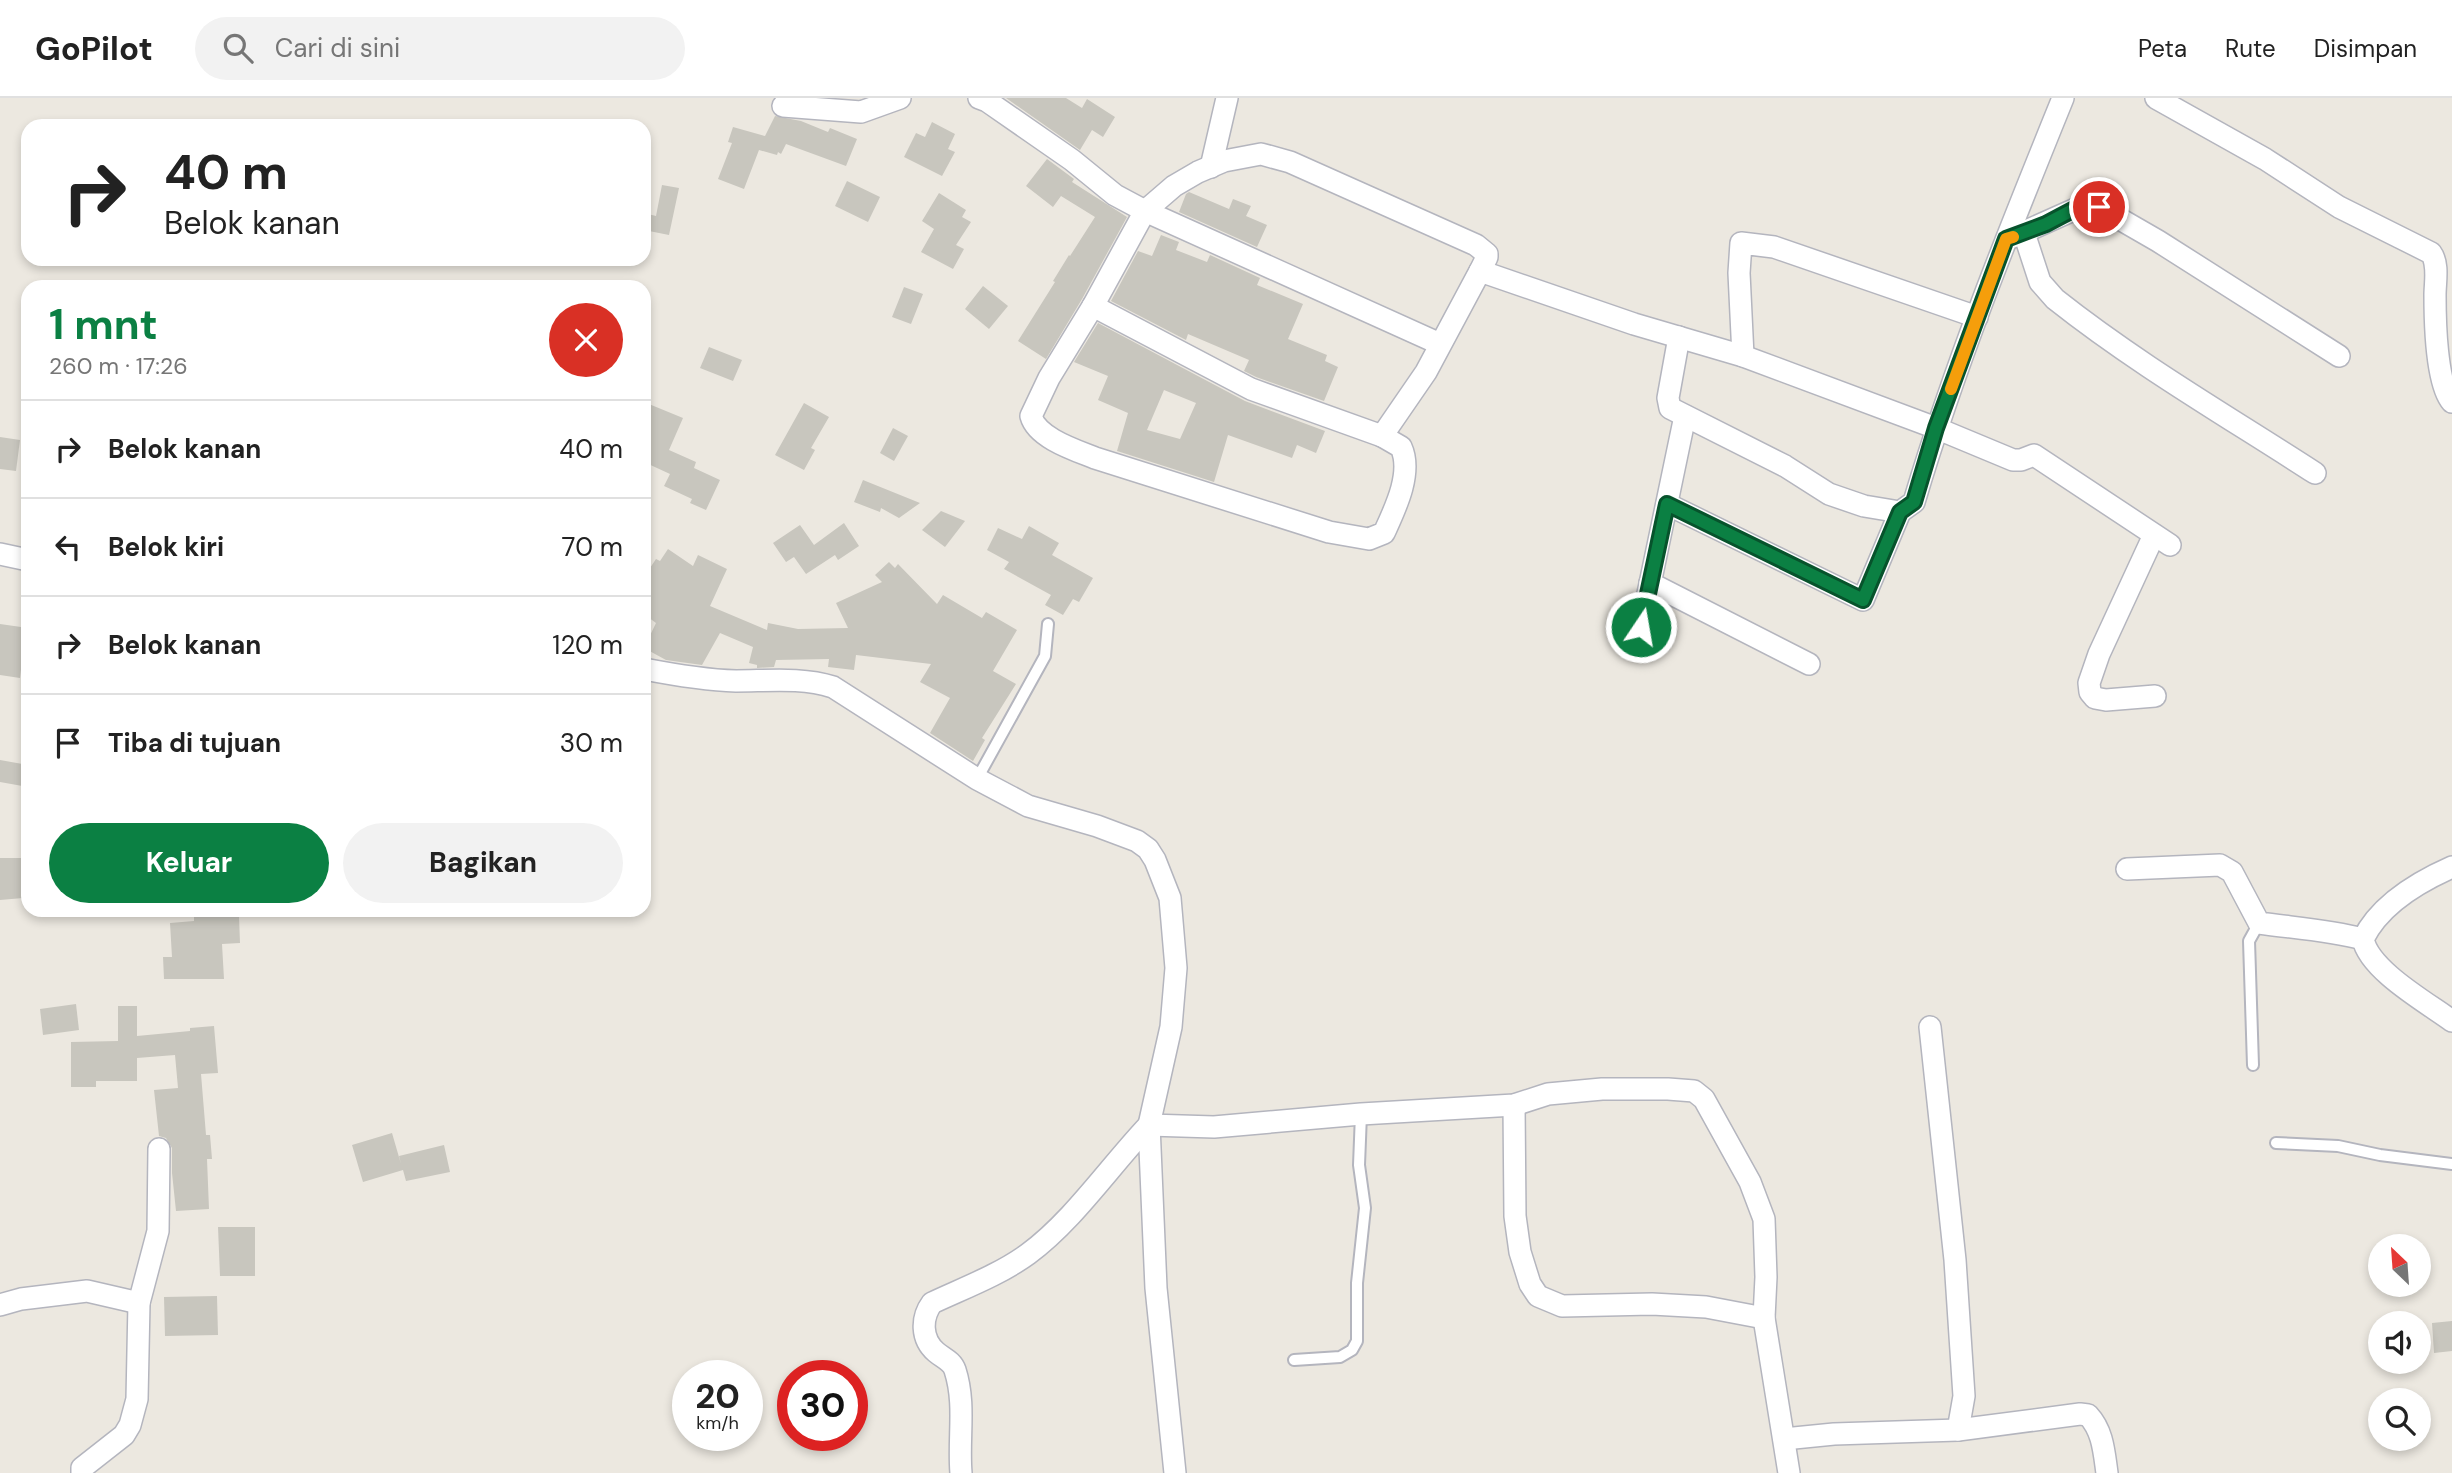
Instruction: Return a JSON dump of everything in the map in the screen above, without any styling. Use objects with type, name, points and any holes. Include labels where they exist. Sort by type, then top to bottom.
[{"type":"street","points":[[783,106],[861,112],[900,98]]},
{"type":"street","points":[[979,98],[1072,160],[1115,195],[1440,344]]},
{"type":"street","points":[[1211,167],[1227,98]]},
{"type":"street","points":[[1667,504],[1863,600],[1900,512],[1914,502],[1936,428],[1977,317],[2015,236],[2063,98]]},
{"type":"street","points":[[2156,98],[2265,159],[2339,207],[2431,253],[2435,265],[2436,333],[2443,383],[2452,402]]},
{"type":"street","points":[[1093,306],[1251,389],[1382,436],[1401,447],[1405,460],[1404,477],[1384,533],[1369,540],[1329,532],[1095,458],[1062,445],[1037,428],[1032,421],[1032,410],[1145,211],[1174,186],[1211,167],[1242,156],[1261,154],[1290,162],[1483,250],[1487,257],[1426,372],[1382,436]]},
{"type":"street","points":[[2015,236],[2080,206],[2099,207],[2158,241],[2339,356]]},
{"type":"street","points":[[2015,236],[2037,275],[2055,299],[2165,379],[2315,473]]},
{"type":"street","points":[[1743,356],[1741,243],[1774,247],[1977,317]]},
{"type":"street","points":[[1480,271],[1622,320],[1743,356],[1936,428],[2013,460],[2034,455],[2162,540],[2099,654],[2089,683],[2090,692],[2095,698],[2106,700],[2155,696]]},
{"type":"street","points":[[1679,337],[1668,398],[1670,408],[1785,466],[1829,494],[1864,506],[1900,512]]},
{"type":"street","points":[[1641,627],[1685,416]]},
{"type":"street","points":[[0,554],[21,558]]},
{"type":"street","points":[[1650,583],[1809,664]]},
{"type":"street","points":[[651,671],[687,678],[820,683],[833,687],[977,779],[1028,806],[1097,826],[1138,841],[1148,849],[1170,898],[1176,968],[1171,1027],[1149,1125],[1156,1288],[1175,1473]]},
{"type":"street","points":[[2127,869],[2220,865],[2232,872],[2259,923],[2288,928],[2311,928],[2362,939]]},
{"type":"street","points":[[2362,939],[2373,921],[2394,901],[2433,875],[2452,866]]},
{"type":"street","points":[[2362,939],[2368,954],[2382,969],[2452,1021]]},
{"type":"street","points":[[1930,1027],[1955,1260],[1964,1396],[1958,1430]]},
{"type":"street","points":[[1149,1125],[1214,1127],[1361,1114],[1514,1105],[1548,1094],[1602,1089],[1668,1088],[1694,1091],[1710,1110],[1750,1182],[1764,1219],[1764,1318],[1789,1473]]},
{"type":"street","points":[[1514,1105],[1515,1216],[1520,1252],[1530,1284],[1538,1296],[1562,1306],[1652,1304],[1706,1307],[1764,1318]]},
{"type":"street","points":[[961,1473],[959,1455],[962,1406],[958,1382],[954,1366],[937,1353],[927,1340],[923,1321],[926,1311],[932,1303],[1009,1266],[1030,1252],[1078,1207],[1149,1125]]},
{"type":"street","points":[[82,1473],[82,1468],[124,1435],[130,1425],[137,1399],[139,1303],[158,1231],[159,1149]]},
{"type":"street","points":[[0,1305],[20,1299],[87,1292],[139,1303]]},
{"type":"street","points":[[1784,1439],[1834,1434],[1958,1430],[2080,1413],[2088,1415],[2098,1429],[2107,1473]]},
{"type":"lane","points":[[977,779],[1045,656],[1048,624]]},
{"type":"lane","points":[[2253,1065],[2249,941],[2259,923]]},
{"type":"lane","points":[[1294,1360],[1340,1357],[1352,1350],[1357,1341],[1357,1283],[1365,1208],[1359,1165],[1361,1114]]},
{"type":"lane","points":[[2276,1143],[2338,1146],[2380,1155],[2452,1164]]},
{"type":"building","points":[[1006,98],[1066,98],[1082,108],[1087,99],[1115,117],[1103,137],[1092,130],[1080,150]]},
{"type":"building","points":[[775,116],[801,121],[828,132],[830,128],[857,139],[846,166],[786,144],[781,154],[778,152],[777,155],[759,150],[744,189],[718,179],[732,143],[728,142],[733,127],[765,136]]},
{"type":"building","points":[[932,122],[955,134],[948,149],[955,152],[942,176],[904,157],[916,133],[925,137]]},
{"type":"building","points":[[1047,159],[1074,179],[1072,182],[1127,217],[1046,359],[1018,341],[1095,217],[1061,196],[1053,207],[1026,186]]},
{"type":"building","points":[[847,181],[880,197],[868,222],[835,206]]},
{"type":"building","points":[[662,185],[679,188],[669,235],[651,231],[651,215],[656,216]]},
{"type":"building","points":[[1189,192],[1229,209],[1233,199],[1251,206],[1246,216],[1267,225],[1257,247],[1179,212]]},
{"type":"building","points":[[939,193],[966,210],[962,217],[971,222],[956,245],[964,249],[953,269],[921,252],[934,229],[922,221]]},
{"type":"building","points":[[1161,235],[1179,242],[1176,250],[1207,262],[1210,255],[1260,278],[1257,285],[1303,304],[1288,339],[1327,355],[1325,361],[1338,367],[1324,401],[1256,377],[1244,371],[1249,360],[1188,334],[1186,340],[1111,301],[1138,251],[1152,256]]},
{"type":"building","points":[[983,286],[1008,306],[989,329],[965,309]]},
{"type":"building","points":[[904,287],[923,294],[911,324],[892,317]]},
{"type":"building","points":[[1098,323],[1245,401],[1325,431],[1316,453],[1297,445],[1292,458],[1228,435],[1214,482],[1117,451],[1128,413],[1098,400],[1108,376],[1074,362]],"holes":[[[1164,390],[1196,403],[1180,439],[1147,430]]]},
{"type":"building","points":[[709,347],[742,360],[733,381],[700,368]]},
{"type":"building","points":[[804,403],[829,417],[811,448],[815,450],[804,470],[775,455]]},
{"type":"building","points":[[651,405],[683,418],[669,450],[696,462],[694,468],[720,480],[706,510],[690,503],[692,499],[664,486],[670,474],[651,465]]},
{"type":"building","points":[[893,428],[908,436],[894,461],[880,453]]},
{"type":"building","points":[[0,437],[20,440],[16,471],[0,469]]},
{"type":"building","points":[[863,480],[920,503],[899,518],[881,508],[880,512],[854,502]]},
{"type":"building","points":[[941,511],[965,521],[945,547],[922,530]]},
{"type":"building","points":[[844,523],[859,546],[838,560],[835,555],[806,574],[794,557],[786,562],[773,543],[800,525],[814,545]]},
{"type":"building","points":[[1029,526],[1059,543],[1052,555],[1093,578],[1079,602],[1073,599],[1063,615],[1045,605],[1051,595],[1004,569],[1009,562],[987,550],[998,528],[1022,539]]},
{"type":"building","points":[[668,549],[693,566],[698,555],[727,569],[710,606],[767,630],[768,623],[798,629],[848,628],[836,603],[882,582],[875,575],[889,562],[895,568],[898,564],[937,604],[943,595],[982,618],[986,612],[1017,630],[993,671],[1016,684],[982,738],[985,740],[973,761],[930,733],[950,698],[920,682],[931,664],[856,655],[854,670],[828,667],[829,659],[776,660],[774,667],[757,668],[757,665],[749,663],[753,647],[720,633],[702,665],[666,660],[651,652],[651,633],[656,623],[651,619],[651,566],[656,559],[660,561]]},
{"type":"building","points":[[0,624],[21,627],[20,678],[0,675]]},
{"type":"building","points":[[0,760],[21,764],[21,786],[0,782]]},
{"type":"building","points":[[0,858],[21,858],[21,898],[0,900]]},
{"type":"building","points":[[194,917],[239,917],[240,943],[222,944],[224,979],[164,979],[163,957],[172,957],[170,923],[194,921]]},
{"type":"building","points":[[76,1004],[79,1030],[43,1035],[40,1009]]},
{"type":"building","points":[[118,1006],[137,1006],[137,1036],[214,1026],[218,1073],[201,1074],[206,1135],[210,1135],[212,1159],[207,1159],[209,1209],[176,1211],[172,1148],[166,1138],[159,1136],[154,1090],[178,1088],[175,1055],[137,1058],[137,1081],[96,1081],[96,1087],[71,1087],[71,1042],[118,1041]]},
{"type":"building","points":[[392,1133],[401,1164],[399,1156],[444,1145],[450,1172],[406,1181],[403,1170],[363,1182],[352,1145]]},
{"type":"building","points":[[218,1227],[255,1227],[255,1276],[220,1276]]},
{"type":"building","points":[[217,1296],[218,1335],[165,1336],[164,1297]]},
{"type":"building","points":[[2452,1321],[2452,1351],[2434,1353],[2432,1323]]},
{"type":"slow traffic","points":[[1951,389],[2006,239],[2013,237]]},
{"type":"route","points":[[1641,627],[1667,504],[1863,600],[1900,512],[1914,502],[1936,428],[2006,239],[2046,224],[2080,206],[2099,207]]}]
